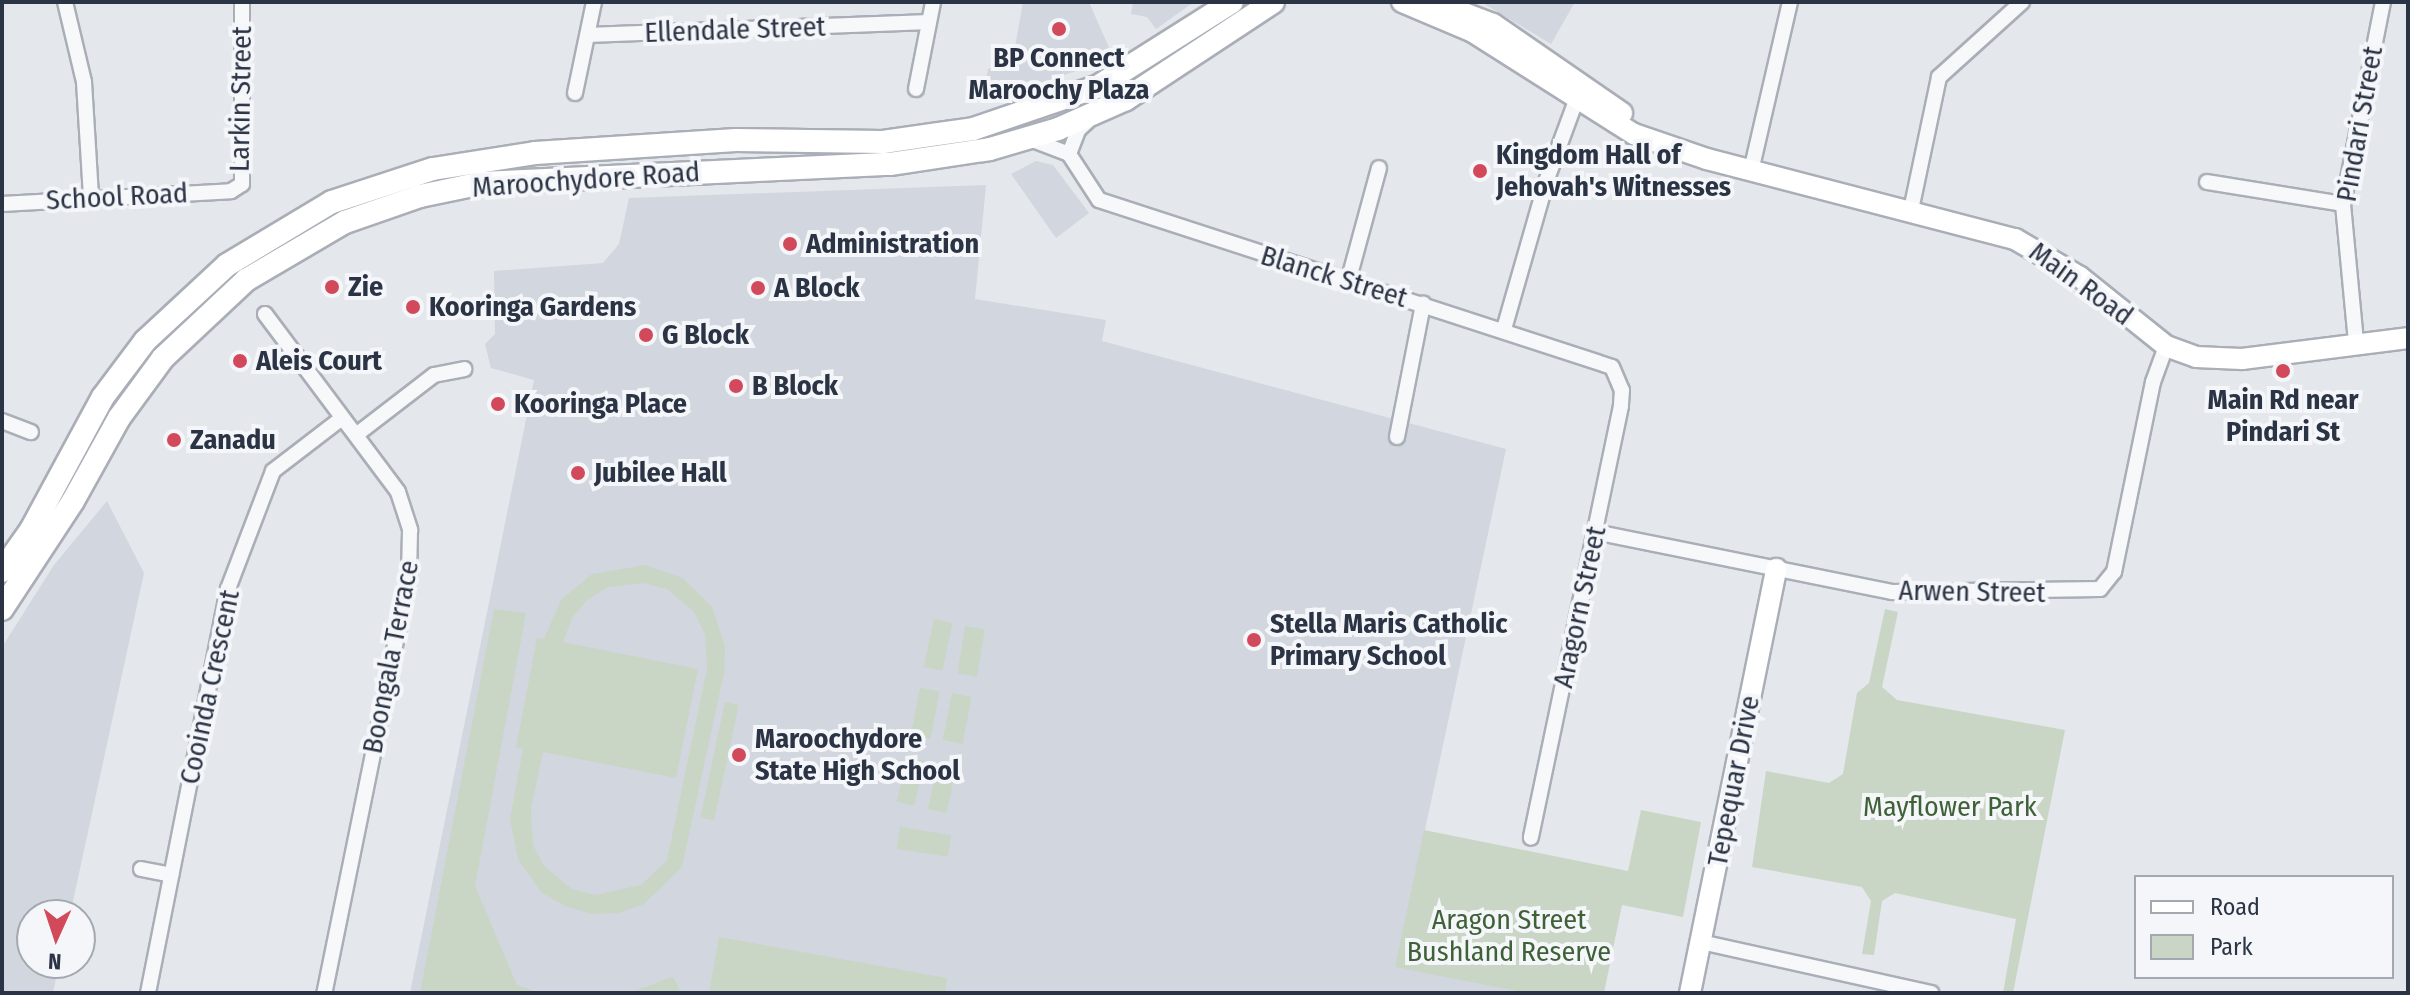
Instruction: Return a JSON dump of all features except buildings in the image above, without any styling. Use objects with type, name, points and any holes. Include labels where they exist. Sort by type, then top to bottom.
[{"type":"main road","name":"Maroochydore Road","points":[[2,571],[31,530],[103,397],[145,341],[227,265],[332,202],[433,169],[535,153],[709,141],[883,142],[973,129],[1099,86],[1232,2]]},
{"type":"main road","name":"Maroochydore Road","points":[[2,609],[73,501],[119,418],[163,358],[246,280],[345,222],[420,196],[482,183],[921,162],[1029,139],[1096,113],[1190,59],[1273,2]]},
{"type":"main road","name":"Main Road","points":[[1402,2],[1473,32],[1579,93]]},
{"type":"main road","name":"Main Road","points":[[1436,2],[1493,24],[1634,134],[1751,171],[2015,239],[2052,257],[2166,346],[2196,357],[2242,359],[2356,342],[2408,338]]},
{"type":"main road","name":"Tepequar Drive","points":[[1690,993],[1776,569]]},
{"type":"street","points":[[65,2],[84,82],[91,197]]},
{"type":"street","name":"Larkin Street","points":[[231,191],[244,175],[242,2]]},
{"type":"street","points":[[575,93],[594,2]]},
{"type":"street","points":[[916,89],[933,2]]},
{"type":"street","points":[[1751,171],[1790,2]]},
{"type":"street","points":[[1911,210],[1939,77],[2022,2]]},
{"type":"street","name":"Pindari Street","points":[[2356,342],[2343,204],[2383,2]]},
{"type":"street","name":"Ellendale Street","points":[[588,35],[929,22]]},
{"type":"street","points":[[1504,329],[1579,93]]},
{"type":"street","points":[[1029,139],[1069,154],[1078,130],[1096,113]]},
{"type":"street","name":"Blanck Street","points":[[1069,154],[1099,200],[1601,361],[1618,375]]},
{"type":"street","points":[[1348,282],[1379,168]]},
{"type":"street","points":[[2207,182],[2343,204]]},
{"type":"street","name":"School Road","points":[[2,204],[231,191]]},
{"type":"street","points":[[1397,437],[1423,304]]},
{"type":"street","name":"Boongala Terrace","points":[[265,314],[398,492],[412,550],[324,993]]},
{"type":"street","name":"Arwen Street","points":[[1595,532],[1892,592],[2100,589],[2114,572],[2153,382],[2166,346]]},
{"type":"street","points":[[356,435],[434,375],[464,369]]},
{"type":"street","name":"Aragorn Street","points":[[1531,838],[1621,406],[1618,375]]},
{"type":"street","name":"Cooinda Crescent","points":[[148,993],[228,589],[265,489],[284,461],[342,418]]},
{"type":"street","points":[[2,421],[31,432]]},
{"type":"street","points":[[141,869],[171,875]]},
{"type":"street","points":[[1701,942],[1931,993]]},
{"type":"shaded area","name":"BP Connect Maroochy Plaza","points":[[1023,2],[1089,2],[1110,50],[1079,70],[996,98],[983,97],[988,69],[1013,58]]},
{"type":"shaded area","points":[[1133,2],[1194,2],[1156,29],[1147,17],[1131,14]]},
{"type":"shaded area","points":[[1481,2],[1575,2],[1551,44]]},
{"type":"shaded area","points":[[1036,161],[1053,165],[1089,213],[1056,238],[1011,174]]},
{"type":"shaded area","name":"Maroochydore State High School","points":[[986,185],[975,299],[1106,320],[1102,341],[1506,449],[1396,966],[1526,993],[410,993],[534,380],[491,368],[485,344],[495,334],[494,271],[603,263],[619,244],[629,198]]},
{"type":"shaded area","points":[[107,501],[144,573],[73,899],[16,899],[16,979],[56,979],[53,993],[2,993],[2,647],[54,565]]},
{"type":"green space","points":[[645,565],[683,578],[712,607],[725,646],[724,673],[682,867],[644,904],[618,913],[591,914],[565,906],[541,892],[518,859],[510,819],[523,749],[516,747],[537,638],[544,639],[561,600],[592,574]],"holes":[[[643,583],[667,589],[694,612],[705,634],[707,669],[667,860],[641,885],[595,895],[572,889],[544,866],[533,845],[531,809],[543,752],[676,778],[698,669],[563,642],[572,618],[587,600],[608,587]]]},
{"type":"green space","points":[[494,609],[526,613],[475,886],[517,985],[540,993],[420,993]]},
{"type":"green space","name":"Mayflower Park","points":[[1885,609],[1898,612],[1882,687],[1897,700],[2065,730],[2013,993],[2003,993],[2016,919],[1895,893],[1882,901],[1874,955],[1862,954],[1871,901],[1862,887],[1752,867],[1766,771],[1829,783],[1843,774],[1857,693],[1869,683]]},
{"type":"green space","points":[[934,619],[953,623],[942,671],[924,667]]},
{"type":"green space","points":[[965,626],[985,629],[977,677],[957,673]]},
{"type":"green space","points":[[920,688],[940,692],[930,739],[911,735]]},
{"type":"green space","points":[[952,693],[972,697],[962,744],[943,740]]},
{"type":"green space","points":[[725,702],[739,705],[714,820],[700,817]]},
{"type":"green space","points":[[907,757],[925,761],[914,806],[897,802]]},
{"type":"green space","points":[[938,762],[957,766],[947,813],[928,809]]},
{"type":"green space","name":"Aragon Street Bushland Reserve","points":[[1641,810],[1701,822],[1683,917],[1622,905],[1604,993],[1526,993],[1395,967],[1424,830],[1628,871]]},
{"type":"green space","points":[[900,827],[951,835],[948,857],[897,849]]},
{"type":"green space","points":[[719,937],[947,978],[945,993],[709,993]]},
{"type":"green space","points":[[672,977],[681,993],[630,993]]},
{"type":"place","name":"BP Connect Maroochy Plaza","points":[[1059,29]]},
{"type":"place","name":"Kingdom Hall of Jehovah's Witnesses","points":[[1480,171]]},
{"type":"place","name":"Administration","points":[[790,244]]},
{"type":"place","name":"Zie","points":[[332,287]]},
{"type":"place","name":"A Block","points":[[758,288]]},
{"type":"place","name":"Kooringa Gardens","points":[[413,307]]},
{"type":"place","name":"G Block","points":[[646,335]]},
{"type":"place","name":"Aleis Court","points":[[240,361]]},
{"type":"place","name":"Main Rd near Pindari St","points":[[2283,371]]},
{"type":"place","name":"B Block","points":[[736,386]]},
{"type":"place","name":"Kooringa Place","points":[[498,404]]},
{"type":"place","name":"Zanadu","points":[[174,440]]},
{"type":"place","name":"Jubilee Hall","points":[[578,473]]},
{"type":"place","name":"Stella Maris Catholic Primary School","points":[[1254,640]]},
{"type":"place","name":"Maroochydore State High School","points":[[739,755]]}]
